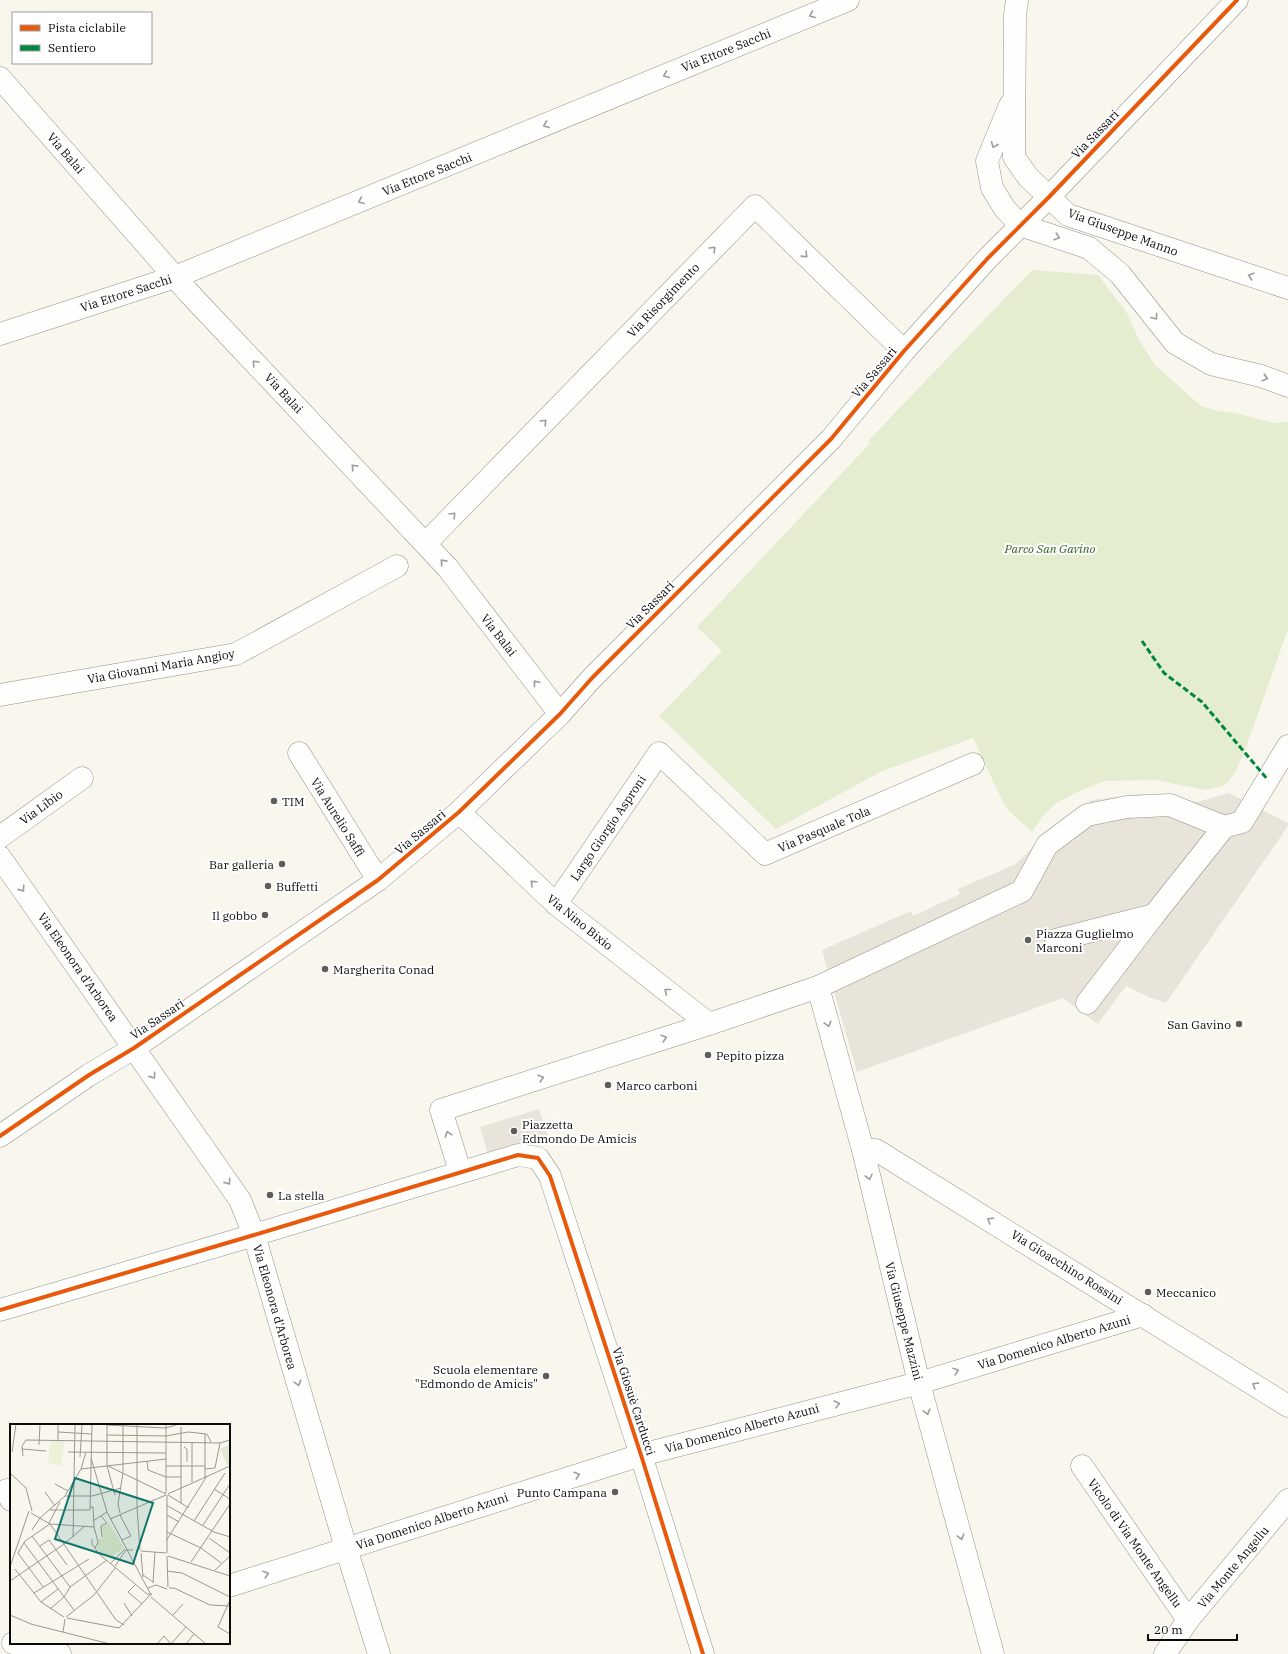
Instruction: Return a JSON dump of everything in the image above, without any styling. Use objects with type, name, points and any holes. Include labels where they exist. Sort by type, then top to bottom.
[{"type":"street","name":"Via Ettore Sacchi","points":[[0,334],[175,277],[848,0]]},
{"type":"street","name":"Via Sassari","points":[[0,1136],[89,1075],[134,1048],[378,880],[459,812],[560,714],[598,672],[831,440],[904,351],[988,258],[1049,197],[1237,0]]},
{"type":"street","name":"Via Giuseppe Manno","points":[[1014,5],[1014,157],[1028,177],[1068,215],[1288,288]]},
{"type":"street","name":"Via Balai","points":[[0,78],[175,277],[426,543],[447,567],[560,714]]},
{"type":"street","points":[[1014,96],[987,161],[992,188],[1005,209],[1020,225],[1089,248],[1120,274],[1175,343],[1210,364],[1261,376],[1288,386]]},
{"type":"street","name":"Via Risorgimento","points":[[426,543],[754,206],[904,351]]},
{"type":"street","name":"Via Giovanni Maria Angioy","points":[[0,695],[236,654],[397,566]]},
{"type":"street","points":[[1087,1003],[1224,827],[1242,822],[1288,746]]},
{"type":"street","name":"Via Pasquale Tola","points":[[659,753],[765,854],[973,764]]},
{"type":"street","name":"Largo Giorgio Asproni","points":[[556,904],[659,753]]},
{"type":"street","name":"Via Aurelio Saffi","points":[[299,754],[378,880]]},
{"type":"street","name":"Via Libio","points":[[0,837],[82,778]]},
{"type":"street","points":[[0,1310],[254,1235],[460,1171],[441,1110],[709,1024],[818,987],[1022,891],[1047,845],[1087,815],[1127,807],[1170,805],[1224,827]]},
{"type":"street","name":"Via Nino Bixio","points":[[459,812],[556,904],[709,1024]]},
{"type":"street","name":"Via Eleonora d'Arborea","points":[[0,857],[240,1200],[254,1235],[346,1548],[379,1654]]},
{"type":"street","points":[[1056,940],[1154,915]]},
{"type":"street","name":"Via Giuseppe Mazzini","points":[[818,987],[863,1150],[919,1383],[993,1654]]},
{"type":"street","name":"Via Gioacchino Rossini","points":[[863,1150],[876,1150],[1288,1406]]},
{"type":"street","name":"Via Giosuè Carducci","points":[[460,1171],[518,1155],[538,1158],[550,1176],[641,1454],[703,1654]]},
{"type":"street","name":"Via Domenico Alberto Azuni","points":[[230,1586],[641,1454],[919,1383],[1143,1315]]},
{"type":"street","name":"Vicolo di Via Monte Angellu","points":[[1082,1466],[1188,1620]]},
{"type":"street","name":"Via Monte Angellu","points":[[1165,1654],[1188,1620],[1288,1500]]},
{"type":"street","points":[[0,1640],[10,1642]]},
{"type":"street","points":[[16,1644],[60,1654]]},
{"type":"street","points":[[59,1644],[63,1654]]},
{"type":"green space","name":"Parco San Gavino","points":[[1032,270],[1098,275],[1127,313],[1139,340],[1155,365],[1201,406],[1275,423],[1288,422],[1288,629],[1244,753],[1236,771],[1223,786],[1206,790],[1155,780],[1104,781],[1075,793],[1055,804],[1042,817],[1032,832],[1009,811],[1002,800],[973,738],[880,772],[776,829],[659,716],[722,651],[697,627],[860,454],[869,444],[869,440]]},
{"type":"shaded area","name":"Piazza Guglielmo Marconi","points":[[1229,793],[1288,823],[1288,826],[1166,1003],[1151,998],[1126,986],[1098,1024],[1063,998],[857,1072],[822,950],[911,911],[913,916],[960,894],[958,889],[1016,864],[1038,842],[1091,800],[1141,794],[1197,802]]},
{"type":"shaded area","name":"Piazzetta Edmondo De Amicis","points":[[539,1109],[548,1135],[488,1154],[480,1127]]},
{"type":"marked path","points":[[1142,641],[1164,673],[1202,702],[1268,780]]},
{"type":"cycle path","points":[[0,1136],[89,1075],[134,1048],[378,880],[459,812],[560,714],[592,678],[831,439],[904,351],[988,258],[1049,197],[1237,0]]},
{"type":"cycle path","points":[[0,1310],[518,1155],[538,1158],[550,1176],[641,1455],[703,1654]]},
{"type":"place","name":"TIM","points":[[274,801]]},
{"type":"place","name":"Bar galleria","points":[[282,864]]},
{"type":"place","name":"Buffetti","points":[[268,886]]},
{"type":"place","name":"Il gobbo","points":[[265,915]]},
{"type":"place","name":"Piazza Guglielmo Marconi","points":[[1028,940]]},
{"type":"place","name":"Margherita Conad","points":[[325,969]]},
{"type":"place","name":"San Gavino","points":[[1239,1024]]},
{"type":"place","name":"Pepito pizza","points":[[708,1055]]},
{"type":"place","name":"Marco carboni","points":[[608,1085]]},
{"type":"place","name":"Piazzetta Edmondo De Amicis","points":[[514,1131]]},
{"type":"place","name":"La stella","points":[[270,1195]]},
{"type":"place","name":"Meccanico","points":[[1148,1292]]},
{"type":"place","name":"Scuola elementare \"Edmondo de Amicis\"","points":[[546,1376]]},
{"type":"place","name":"Punto Campana","points":[[615,1492]]}]
